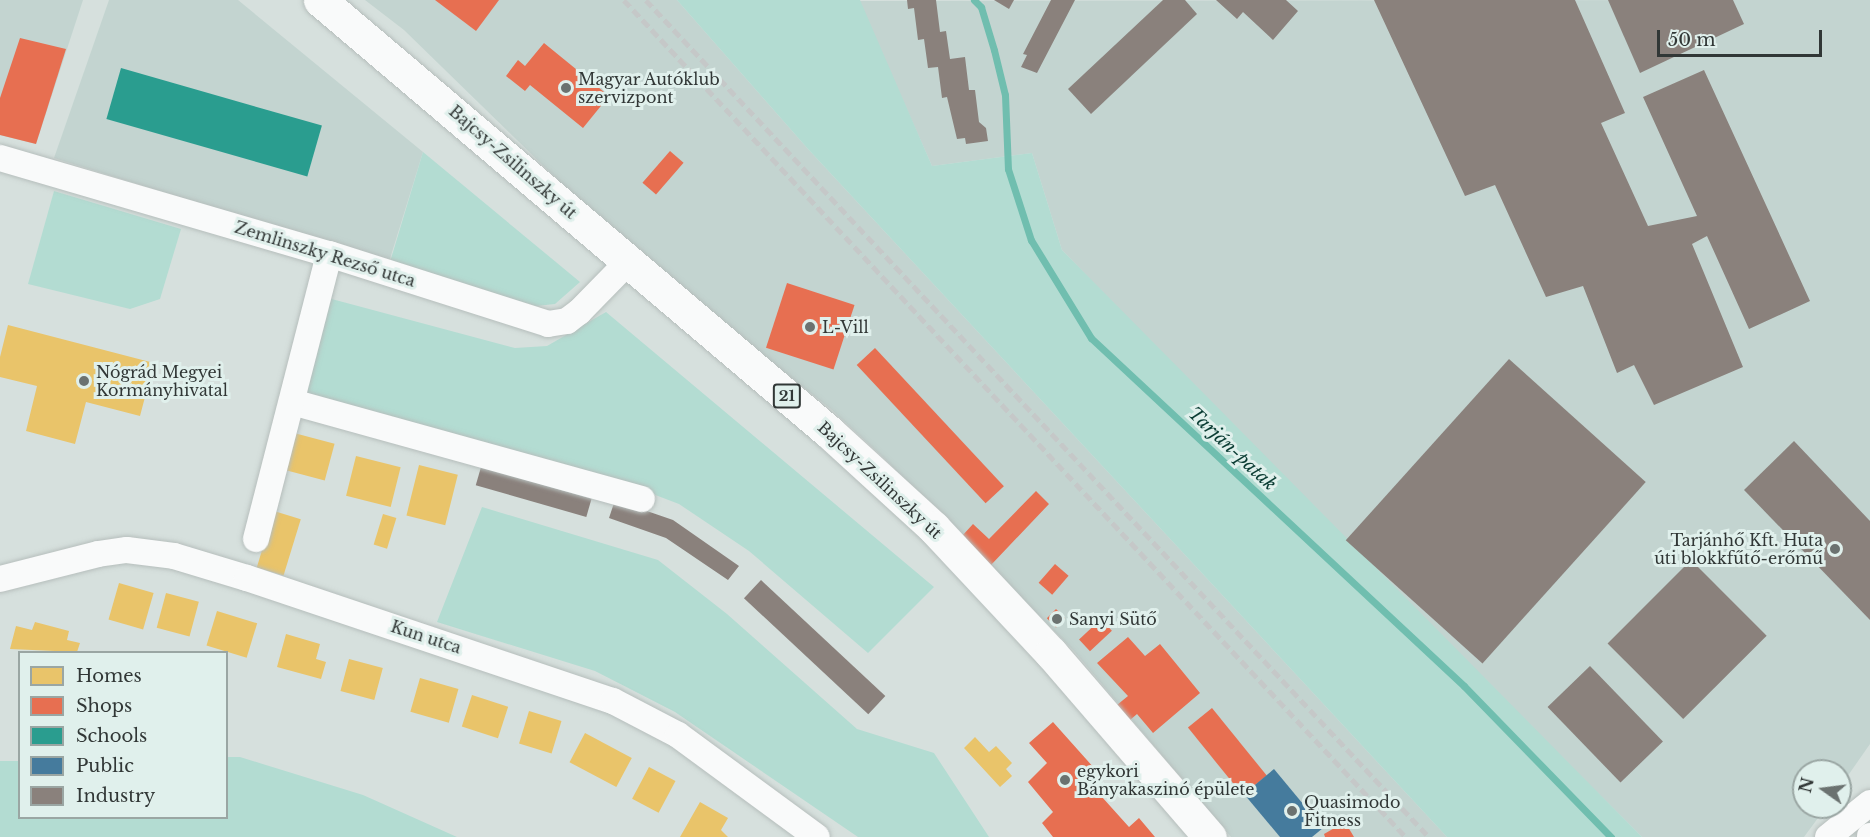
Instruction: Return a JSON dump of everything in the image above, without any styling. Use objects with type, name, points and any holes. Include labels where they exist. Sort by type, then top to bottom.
[{"type":"main road","name":"Bajcsy-Zsilinszky út","points":[[320,0],[629,261],[934,528],[1051,653],[1210,837]]},
{"type":"street","name":"Zemlinszky Rezső utca","points":[[0,158],[329,254],[557,324],[579,312],[629,261]]},
{"type":"street","points":[[256,538],[329,254]]},
{"type":"street","points":[[292,402],[642,499]]},
{"type":"street","name":"Kun utca","points":[[0,579],[98,554],[127,550],[174,556],[247,578],[614,701],[678,735],[817,837]]},
{"type":"street","points":[[1828,837],[1870,803]]},
{"type":"shaded area","points":[[0,0],[83,0],[36,144],[0,135]]},
{"type":"shaded area","points":[[109,0],[238,0],[423,152],[389,262],[54,158]]},
{"type":"shaded area","points":[[365,0],[677,0],[808,149],[1447,837],[1231,837],[1074,651],[884,458],[831,409],[635,255],[404,30]]},
{"type":"shaded area","points":[[1870,0],[1870,744],[1852,770],[1852,759],[1792,759],[1792,819],[1817,819],[1804,837],[1642,837],[1297,492],[1062,250],[1032,153],[932,166],[859,1]]},
{"type":"green space","points":[[677,0],[860,0],[932,166],[1032,153],[1062,250],[1642,837],[1447,837],[808,149]]},
{"type":"green space","points":[[423,152],[580,282],[555,304],[536,306],[390,262]]},
{"type":"green space","points":[[54,191],[181,229],[160,299],[130,309],[28,284]]},
{"type":"green space","points":[[328,298],[515,348],[547,346],[606,312],[934,587],[868,653],[749,551],[679,504],[637,488],[302,398]]},
{"type":"green space","points":[[482,507],[658,560],[727,614],[857,729],[934,753],[989,837],[858,837],[675,712],[595,671],[437,622]]},
{"type":"green space","points":[[228,757],[240,757],[363,795],[457,837],[0,837],[0,761],[18,761],[18,819],[228,819]]},
{"type":"building: Homes","name":"Nógrád Megyei Kormányhivatal","points":[[8,325],[154,363],[140,416],[86,402],[75,444],[26,431],[37,386],[0,377],[0,357]]},
{"type":"building: Homes","points":[[294,433],[335,444],[325,481],[284,470]]},
{"type":"building: Homes","points":[[356,456],[401,467],[391,507],[346,496]]},
{"type":"building: Homes","points":[[419,465],[458,475],[445,525],[406,515]]},
{"type":"building: Homes","points":[[274,511],[301,519],[284,576],[257,567]]},
{"type":"building: Homes","points":[[383,514],[396,518],[387,549],[374,545]]},
{"type":"building: Homes","points":[[119,583],[154,593],[143,629],[109,620]]},
{"type":"building: Homes","points":[[166,593],[199,602],[190,637],[157,628]]},
{"type":"building: Homes","points":[[217,611],[257,623],[247,658],[206,645]]},
{"type":"building: Homes","points":[[35,622],[69,631],[67,640],[80,643],[77,651],[10,649],[16,626],[32,630]]},
{"type":"building: Homes","points":[[286,634],[320,644],[316,659],[326,662],[321,679],[277,667]]},
{"type":"building: Homes","points":[[349,659],[383,668],[374,700],[340,691]]},
{"type":"building: Homes","points":[[420,678],[458,689],[449,723],[410,712]]},
{"type":"building: Homes","points":[[472,695],[508,707],[498,738],[462,726]]},
{"type":"building: Homes","points":[[529,711],[562,721],[552,753],[519,744]]},
{"type":"building: Homes","points":[[585,733],[632,758],[616,787],[570,762]]},
{"type":"building: Homes","points":[[975,737],[989,752],[996,746],[1012,763],[1006,769],[1012,776],[1000,787],[964,748]]},
{"type":"building: Homes","points":[[649,767],[675,781],[659,813],[632,799]]},
{"type":"building: Homes","points":[[700,802],[728,818],[721,830],[728,837],[680,837]]},
{"type":"building: Shops","points":[[435,0],[499,0],[476,31]]},
{"type":"building: Shops","points":[[20,38],[66,49],[36,144],[0,135],[0,98]]},
{"type":"building: Shops","name":"Magyar Autóklub szervizpont","points":[[544,43],[609,96],[583,128],[530,85],[525,91],[506,76],[518,60],[525,66]]},
{"type":"building: Shops","points":[[670,151],[684,163],[656,195],[642,183]]},
{"type":"building: Shops","name":"L-Vill","points":[[787,283],[855,305],[834,370],[766,348]]},
{"type":"building: Shops","points":[[875,348],[1004,486],[986,503],[857,365]]},
{"type":"building: Shops","points":[[1036,491],[1049,504],[991,565],[962,536],[973,524],[989,539]]},
{"type":"building: Shops","points":[[1055,564],[1069,576],[1052,595],[1039,583]]},
{"type":"building: Shops","points":[[1056,609],[1065,618],[1056,627],[1047,618]]},
{"type":"building: Shops","points":[[1101,619],[1112,631],[1090,651],[1079,639]]},
{"type":"building: Shops","points":[[1128,637],[1145,656],[1160,644],[1200,693],[1153,733],[1137,714],[1130,720],[1117,705],[1128,696],[1097,663]]},
{"type":"building: Shops","points":[[1212,708],[1267,776],[1243,795],[1188,728]]},
{"type":"building: Shops","name":"egykori Bányakaszinó épülete","points":[[1053,722],[1103,778],[1093,787],[1129,827],[1139,818],[1155,837],[1053,837],[1042,823],[1053,812],[1028,782],[1047,763],[1029,743]]},
{"type":"building: Shops","points":[[1345,822],[1354,837],[1325,837],[1324,834]]},
{"type":"building: Schools","points":[[121,68],[322,126],[307,177],[106,119]]},
{"type":"building: Public","points":[[1274,769],[1323,828],[1312,837],[1280,837],[1244,794]]},
{"type":"building: Industry","points":[[907,0],[936,0],[940,32],[946,31],[950,59],[965,57],[969,90],[975,90],[979,122],[986,128],[988,141],[966,144],[965,138],[957,139],[947,97],[942,98],[938,67],[928,68],[924,39],[918,40],[914,8],[908,9]]},
{"type":"building: Industry","points":[[994,0],[1014,0],[1009,9]]},
{"type":"building: Industry","points":[[1051,0],[1075,0],[1037,73],[1021,67],[1027,55],[1023,54]]},
{"type":"building: Industry","points":[[1163,0],[1185,0],[1197,14],[1091,114],[1068,89]]},
{"type":"building: Industry","points":[[1216,0],[1286,0],[1298,11],[1273,40],[1243,12],[1237,19]]},
{"type":"building: Industry","points":[[1374,0],[1575,0],[1625,113],[1601,123],[1648,226],[1697,216],[1643,97],[1704,70],[1810,301],[1749,329],[1707,236],[1692,244],[1743,367],[1654,405],[1634,365],[1617,373],[1583,286],[1546,297],[1495,185],[1465,196]]},
{"type":"building: Industry","points":[[1608,0],[1733,0],[1744,24],[1640,73]]},
{"type":"building: Industry","points":[[1509,359],[1646,482],[1482,663],[1346,540]]},
{"type":"building: Industry","name":"Tarjánhő Kft. Huta úti blokkfűtő-erőmű","points":[[1794,441],[1870,521],[1870,620],[1744,490]]},
{"type":"building: Industry","points":[[481,467],[592,499],[586,517],[476,485]]},
{"type":"building: Industry","points":[[615,500],[673,520],[739,566],[728,580],[666,538],[609,518]]},
{"type":"building: Industry","points":[[1691,560],[1767,636],[1683,719],[1608,643]]},
{"type":"building: Industry","points":[[761,580],[885,696],[868,714],[744,598]]},
{"type":"building: Industry","points":[[1590,666],[1663,742],[1620,783],[1548,707]]},
{"type":"waterway","name":"Tarján-patak","points":[[974,0],[981,7],[1005,95],[1008,169],[1031,240],[1091,338],[1464,686],[1611,837]]},
{"type":"railway","points":[[624,0],[1406,837]]},
{"type":"railway","points":[[646,0],[1429,837]]},
{"type":"place","name":"Magyar Autóklub szervizpont","points":[[566,88]]},
{"type":"place","name":"L-Vill","points":[[810,327]]},
{"type":"place","name":"Nógrád Megyei Kormányhivatal","points":[[84,381]]},
{"type":"place","name":"Tarjánhő Kft. Huta úti blokkfűtő-erőmű","points":[[1835,549]]},
{"type":"place","name":"Sanyi Sütő","points":[[1057,619]]},
{"type":"place","name":"egykori Bányakaszinó épülete","points":[[1065,780]]},
{"type":"place","name":"Quasimodo Fitness","points":[[1292,811]]}]
